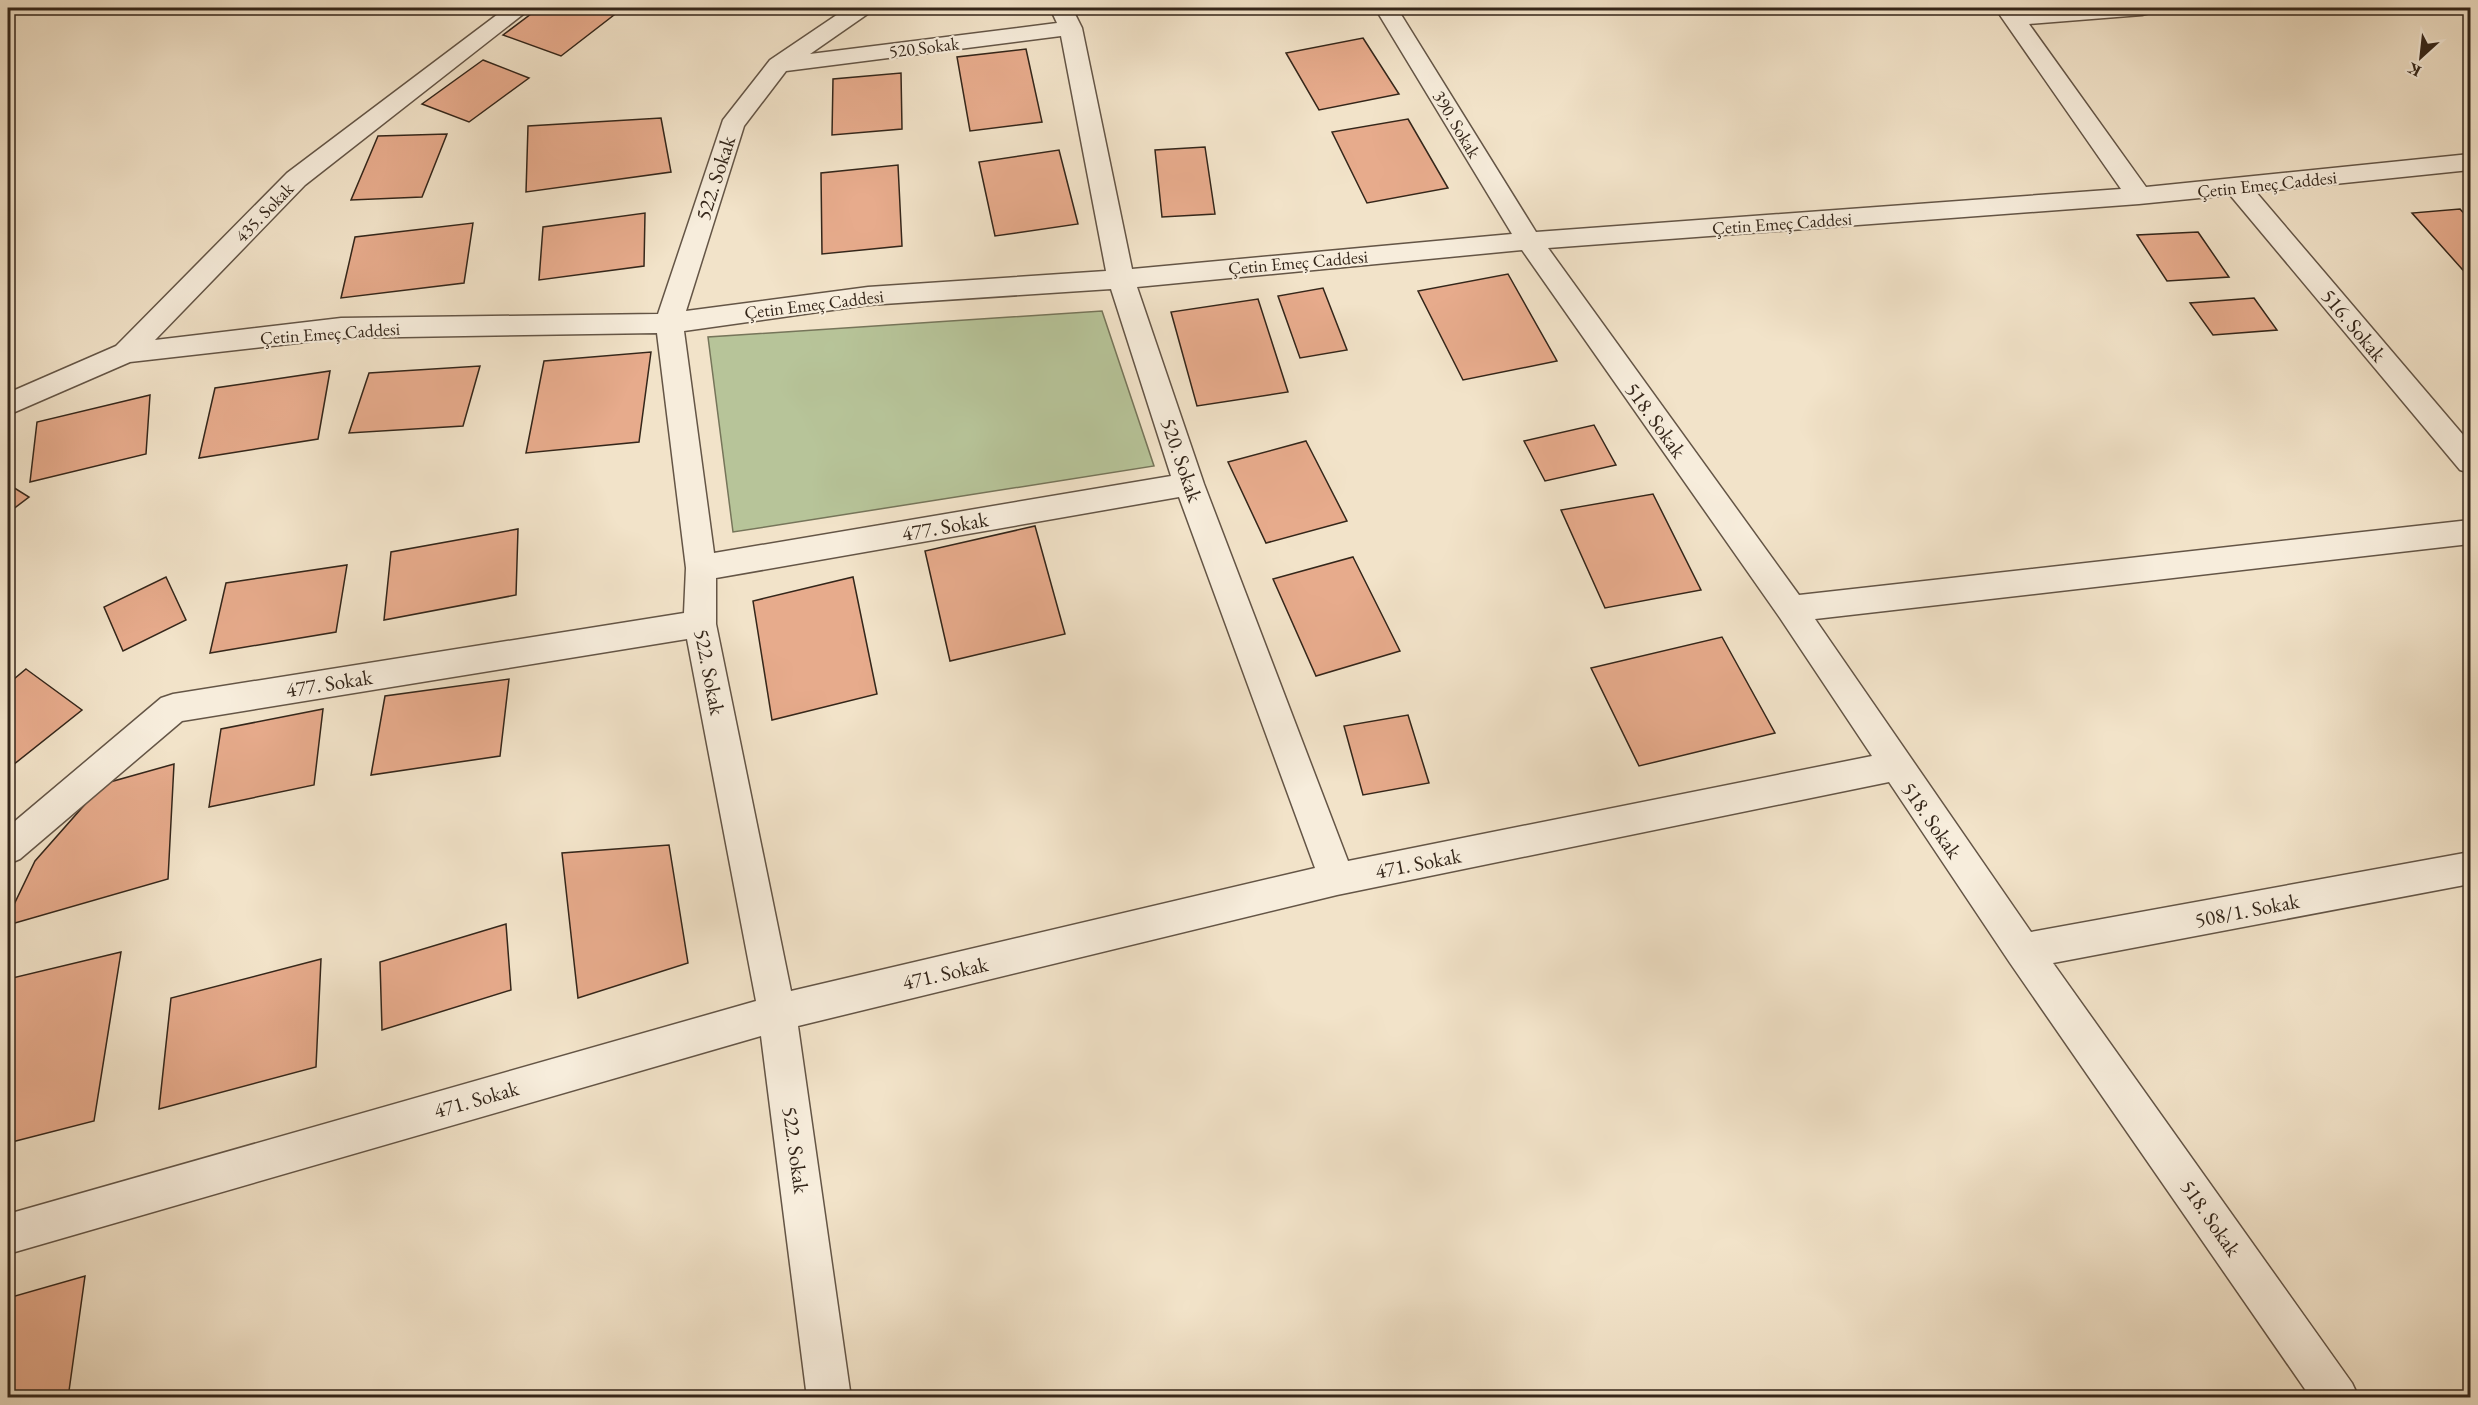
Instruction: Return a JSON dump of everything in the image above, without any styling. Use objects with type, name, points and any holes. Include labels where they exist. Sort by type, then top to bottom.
[{"type":"street","name":"435. Sokak","points":[[8,405],[126,353],[296,179],[520,8]]},
{"type":"street","name":"522. Sokak","points":[[829,1398],[777,1013],[700,624],[701,568],[669,322],[732,125],[778,65],[861,8]]},
{"type":"street","name":"390. Sokak","points":[[1386,8],[1529,241]]},
{"type":"street","points":[[2010,13],[2142,8]]},
{"type":"street","points":[[2010,13],[2139,196]]},
{"type":"street","name":"520 Sokak","points":[[778,65],[1066,18]]},
{"type":"street","name":"520. Sokak","points":[[1066,18],[1121,279],[1189,484],[1336,879]]},
{"type":"street","name":"Çetin Emeç Caddesi","points":[[126,353],[341,328],[669,322],[868,296],[1121,279],[1529,241],[2238,188],[2470,162]]},
{"type":"street","name":"516. Sokak","points":[[2238,188],[2470,462]]},
{"type":"street","name":"518. Sokak","points":[[1529,241],[1791,609],[1895,766],[2023,951],[2337,1398]]},
{"type":"street","name":"477. Sokak","points":[[701,568],[1189,484]]},
{"type":"street","points":[[1791,609],[2470,532]]},
{"type":"street","name":"477. Sokak","points":[[8,848],[172,708],[700,624]]},
{"type":"street","name":"471. Sokak","points":[[8,1234],[777,1013],[1336,879],[1895,766]]},
{"type":"street","name":"508/1. Sokak","points":[[2023,951],[2470,868]]},
{"type":"green space","points":[[1102,311],[1154,466],[733,532],[708,337]]},
{"type":"building","points":[[539,8],[623,8],[561,56],[503,35]]},
{"type":"building","points":[[1363,38],[1399,94],[1319,110],[1286,53]]},
{"type":"building","points":[[1026,49],[1042,122],[970,131],[957,57]]},
{"type":"building","points":[[483,60],[529,78],[469,122],[422,104]]},
{"type":"building","points":[[901,73],[902,129],[832,135],[833,79]]},
{"type":"building","points":[[661,118],[671,172],[526,192],[528,126]]},
{"type":"building","points":[[1408,119],[1448,188],[1367,203],[1332,132]]},
{"type":"building","points":[[447,134],[422,197],[351,200],[378,136]]},
{"type":"building","points":[[1205,147],[1215,214],[1162,217],[1155,150]]},
{"type":"building","points":[[1059,150],[1078,224],[995,236],[979,162]]},
{"type":"building","points":[[898,165],[902,246],[822,254],[821,173]]},
{"type":"building","points":[[2460,209],[2470,220],[2470,278],[2412,213]]},
{"type":"building","points":[[645,213],[644,266],[539,280],[543,227]]},
{"type":"building","points":[[473,223],[464,283],[341,298],[355,237]]},
{"type":"building","points":[[2198,232],[2229,277],[2167,281],[2137,235]]},
{"type":"building","points":[[1508,274],[1557,361],[1463,380],[1418,291]]},
{"type":"building","points":[[1323,288],[1347,350],[1300,358],[1278,296]]},
{"type":"building","points":[[2254,298],[2277,330],[2213,335],[2190,303]]},
{"type":"building","points":[[1258,299],[1288,392],[1197,406],[1171,312]]},
{"type":"building","points":[[651,352],[639,442],[526,453],[544,361]]},
{"type":"building","points":[[480,366],[463,426],[349,433],[369,373]]},
{"type":"building","points":[[330,371],[318,439],[199,458],[215,388]]},
{"type":"building","points":[[150,395],[146,454],[30,482],[37,422]]},
{"type":"building","points":[[1594,425],[1616,465],[1545,481],[1524,441]]},
{"type":"building","points":[[1306,441],[1347,521],[1266,543],[1228,462]]},
{"type":"building","points":[[8,484],[29,497],[8,513]]},
{"type":"building","points":[[1653,494],[1701,590],[1605,608],[1561,510]]},
{"type":"building","points":[[1035,526],[1065,634],[950,661],[925,551]]},
{"type":"building","points":[[518,529],[516,595],[384,620],[391,552]]},
{"type":"building","points":[[1353,557],[1400,651],[1316,676],[1273,579]]},
{"type":"building","points":[[347,565],[336,632],[210,653],[226,583]]},
{"type":"building","points":[[166,577],[186,620],[123,651],[104,607]]},
{"type":"building","points":[[853,577],[877,694],[772,720],[753,601]]},
{"type":"building","points":[[1722,637],[1775,733],[1639,766],[1591,668]]},
{"type":"building","points":[[26,669],[82,710],[8,769],[8,684]]},
{"type":"building","points":[[509,679],[500,756],[371,775],[385,696]]},
{"type":"building","points":[[323,709],[314,785],[209,807],[221,729]]},
{"type":"building","points":[[1408,715],[1429,783],[1363,795],[1344,726]]},
{"type":"building","points":[[174,764],[168,879],[8,925],[8,917],[35,861],[103,784]]},
{"type":"building","points":[[669,845],[688,963],[578,998],[562,853]]},
{"type":"building","points":[[506,924],[511,990],[382,1030],[380,962]]},
{"type":"building","points":[[121,952],[94,1121],[8,1143],[8,979]]},
{"type":"building","points":[[321,959],[316,1067],[159,1109],[171,998]]},
{"type":"building","points":[[85,1276],[68,1398],[8,1398],[8,1298]]}]
